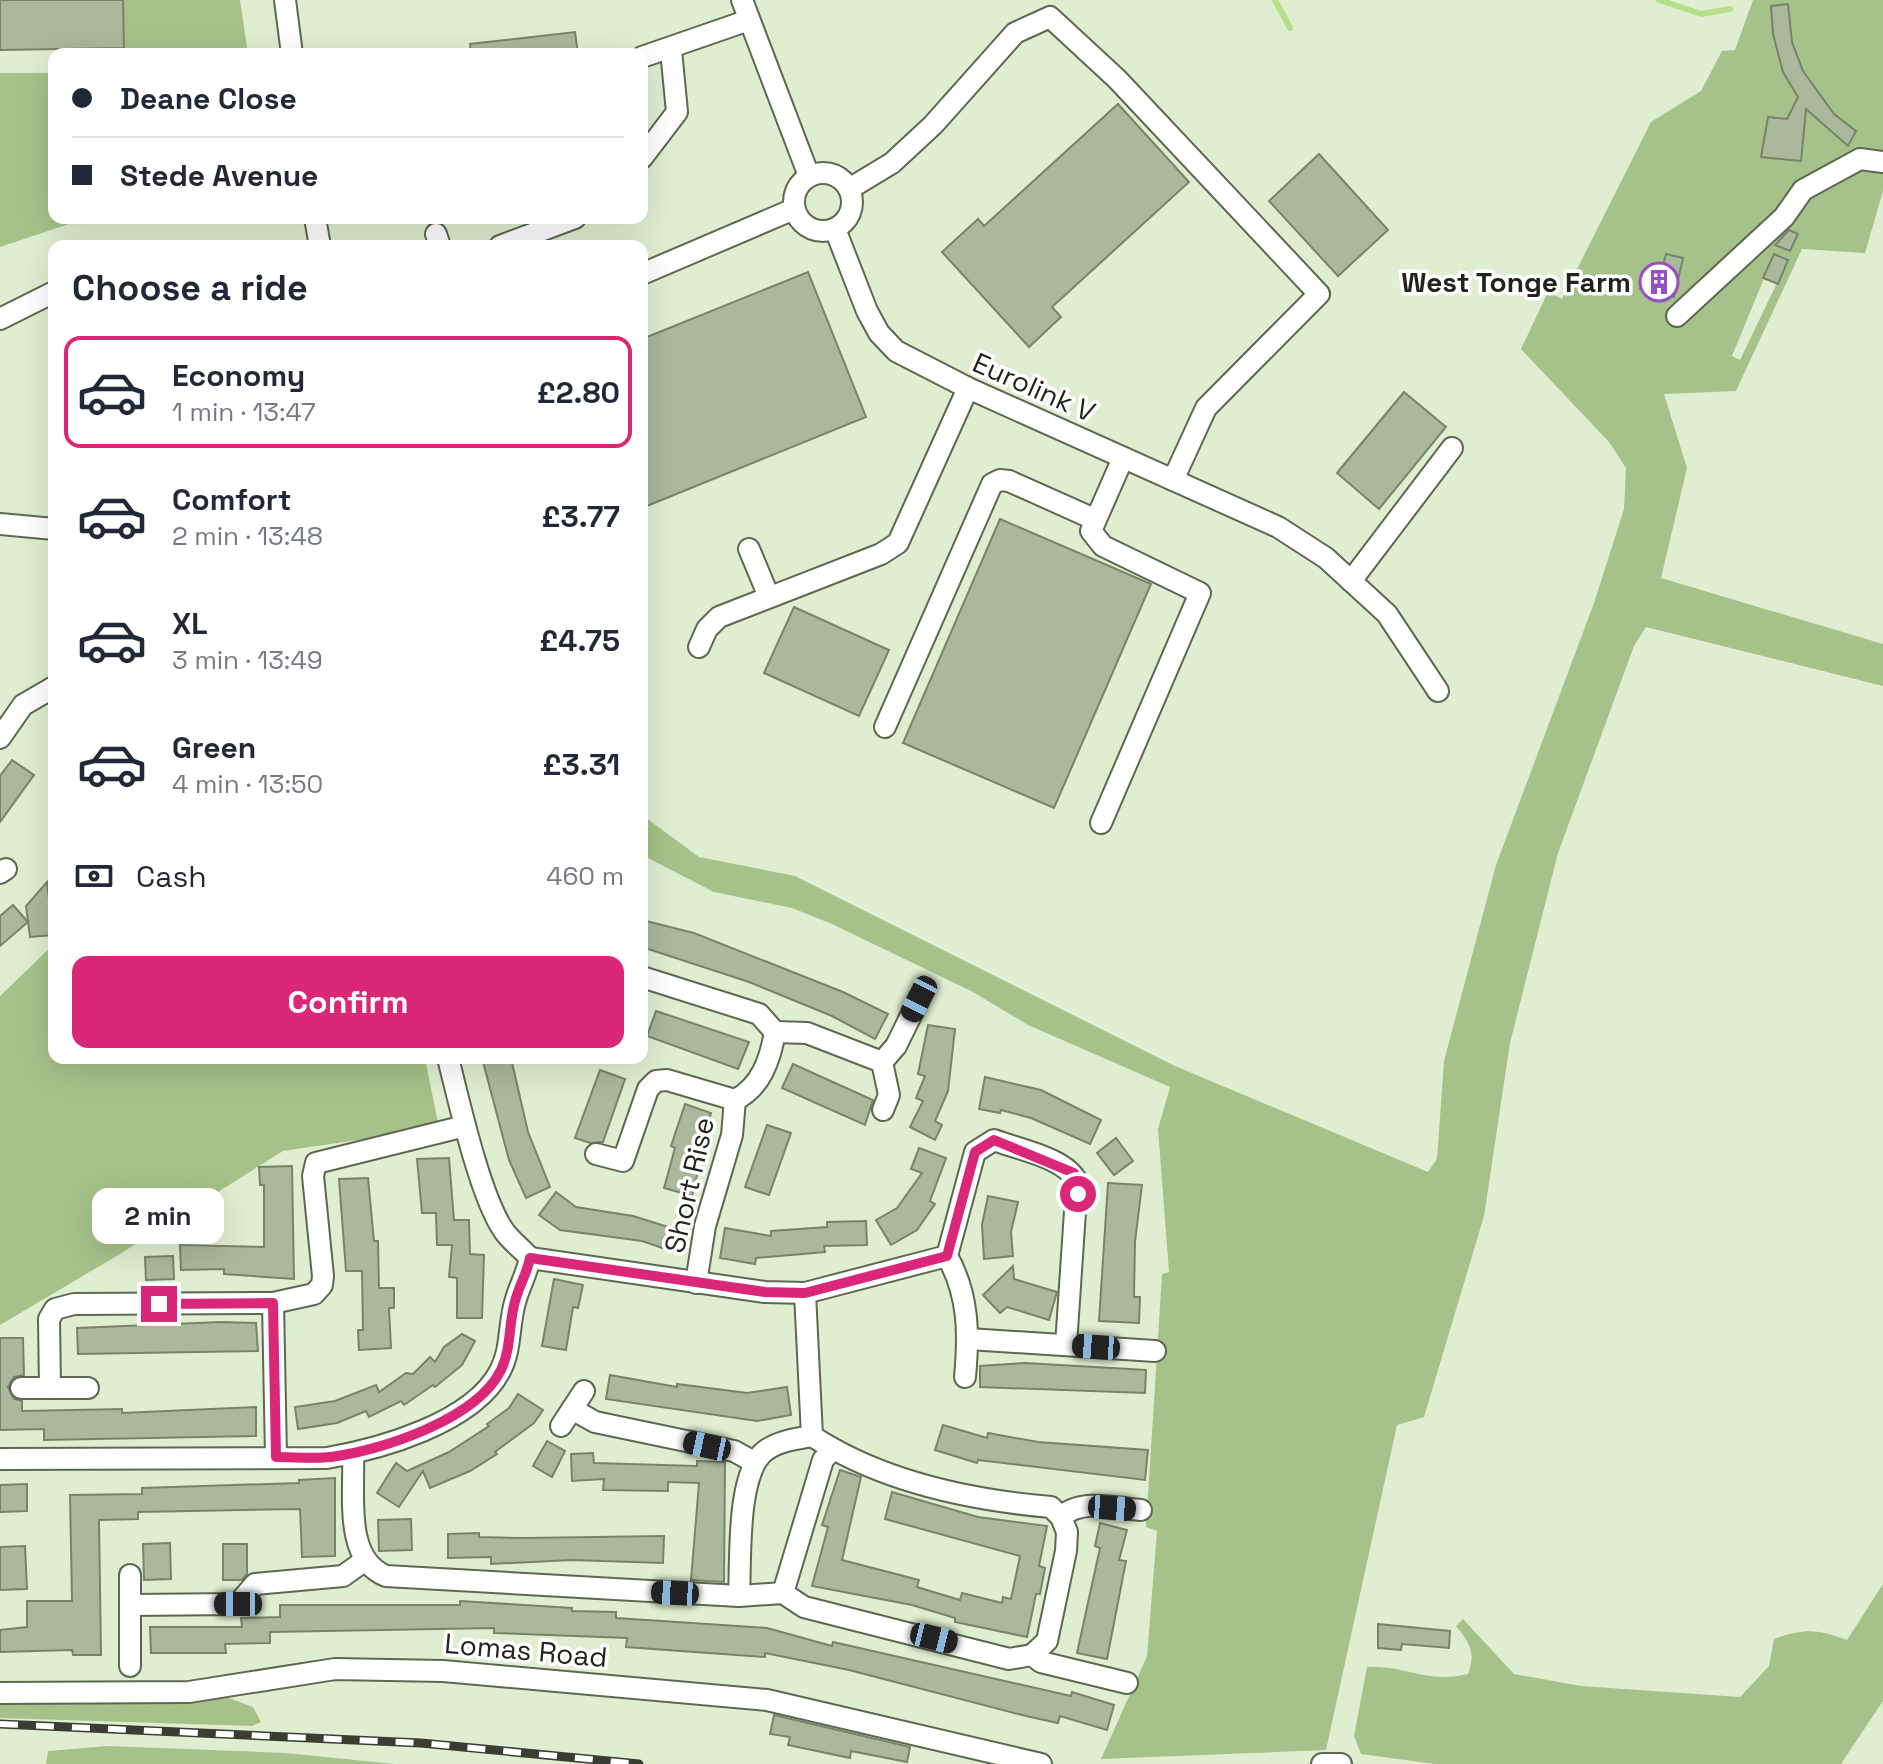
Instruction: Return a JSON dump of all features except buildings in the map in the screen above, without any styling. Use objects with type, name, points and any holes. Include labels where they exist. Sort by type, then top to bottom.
[{"type":"street","points":[[285,0],[291,48]]},
{"type":"street","points":[[742,0],[809,176]]},
{"type":"street","points":[[849,189],[892,163],[933,125],[1015,33],[1050,17],[1117,79],[1319,294],[1206,408],[1173,480]]},
{"type":"street","points":[[648,56],[749,20]]},
{"type":"street","points":[[648,150],[677,112],[671,50]]},
{"type":"street","points":[[1677,316],[1784,217],[1803,190],[1860,159],[1883,162]]},
{"type":"street","points":[[827,173],[836,176],[849,189],[852,208],[835,229],[825,232],[805,226],[794,209],[796,190],[809,176],[827,173]]},
{"type":"street","points":[[648,271],[794,209]]},
{"type":"street","points":[[516,240],[559,224]]},
{"type":"street","name":"Eurolink V","points":[[835,229],[845,260],[879,333],[896,351],[968,388],[1278,527],[1326,558],[1387,614],[1438,691]]},
{"type":"street","points":[[0,319],[48,298]]},
{"type":"street","points":[[699,647],[713,621],[881,554],[898,543],[968,388]]},
{"type":"street","points":[[1351,581],[1452,448]]},
{"type":"street","points":[[1101,823],[1200,593],[1103,546],[1091,531],[1123,458]]},
{"type":"street","points":[[885,727],[992,484],[1000,480],[1009,481],[1094,519]]},
{"type":"street","points":[[0,524],[48,526]]},
{"type":"street","points":[[749,549],[769,597]]},
{"type":"street","points":[[0,738],[23,705],[48,690]]},
{"type":"street","points":[[648,979],[759,1014],[775,1032],[807,1033],[882,1062],[887,1072],[889,1095],[883,1110]]},
{"type":"street","points":[[882,1062],[896,1046],[919,999]]},
{"type":"street","name":"Short Rise","points":[[596,1154],[623,1161],[648,1089],[656,1081],[667,1080],[735,1100],[757,1086],[775,1032]]},
{"type":"street","points":[[450,1064],[465,1126],[502,1228],[530,1258],[765,1292],[805,1293],[947,1256]]},
{"type":"street","name":"Short Rise","points":[[696,1283],[705,1226],[732,1135],[735,1100]]},
{"type":"street","points":[[50,1388],[49,1319],[55,1309],[74,1304],[273,1303],[314,1294],[322,1285],[313,1176],[316,1163],[465,1126]]},
{"type":"street","points":[[965,1377],[969,1339],[967,1313],[956,1272],[947,1256],[975,1152],[994,1140],[1074,1173],[1078,1194],[1066,1345]]},
{"type":"street","points":[[0,1459],[327,1458],[353,1453],[423,1430],[470,1405],[490,1387],[508,1352],[516,1298],[530,1258]]},
{"type":"street","points":[[805,1293],[812,1436]]},
{"type":"street","points":[[273,1303],[276,1457]]},
{"type":"street","points":[[969,1339],[1155,1351]]},
{"type":"street","points":[[21,1388],[88,1388]]},
{"type":"street","points":[[584,1391],[566,1418],[734,1451],[754,1462]]},
{"type":"street","points":[[353,1453],[357,1545],[364,1561],[373,1571],[386,1576],[739,1596],[783,1593],[804,1607],[1009,1659],[1032,1655],[1047,1641],[1066,1551],[1067,1532],[1061,1517],[1051,1507],[946,1492],[833,1449],[812,1436],[778,1443],[754,1462],[746,1489],[739,1596]]},
{"type":"street","points":[[783,1593],[823,1460],[833,1449]]},
{"type":"street","points":[[1061,1517],[1071,1507],[1141,1510]]},
{"type":"street","points":[[130,1605],[238,1604],[255,1584],[343,1576],[364,1561]]},
{"type":"street","points":[[130,1575],[130,1666]]},
{"type":"street","points":[[1032,1655],[1041,1662],[1127,1683]]},
{"type":"street","name":"Lomas Road","points":[[0,1693],[189,1692],[335,1669],[443,1671],[767,1700],[1041,1764]]},
{"type":"street","points":[[1322,1764],[1341,1764]]},
{"type":"green space","points":[[123,0],[240,0],[247,48],[124,48]]},
{"type":"green space","points":[[1753,0],[1883,0],[1883,191],[1865,253],[1802,249],[1736,391],[1664,394],[1687,468],[1661,578],[1883,644],[1883,686],[1646,627],[1634,646],[1558,853],[1510,1043],[1484,1216],[1424,1417],[1397,1425],[1326,1750],[1101,1759],[1147,1656],[1157,1531],[1146,1527],[1162,1274],[1169,1272],[1158,1129],[1170,1087],[1028,1025],[973,992],[832,924],[792,908],[714,892],[648,858],[648,819],[699,857],[795,876],[1175,1066],[1428,1172],[1437,1159],[1444,1061],[1496,865],[1594,603],[1624,509],[1626,468],[1609,442],[1521,349],[1548,292],[1562,299],[1651,122],[1701,91],[1722,51],[1735,50]],"holes":[[[1666,254],[1683,258],[1674,297],[1640,289],[1645,270],[1661,273]],[[1774,254],[1788,260],[1740,360],[1732,356]]]},
{"type":"green space","points":[[0,73],[48,73],[48,224],[69,224],[0,247]]},
{"type":"green space","points":[[48,950],[48,1064],[426,1064],[439,1128],[283,1151],[0,1325],[0,996]]},
{"type":"green space","points":[[1883,1584],[1883,1701],[1841,1764],[1435,1764],[1361,1754],[1354,1736],[1367,1667],[1440,1677],[1468,1674],[1470,1648],[1456,1626],[1463,1619],[1514,1674],[1581,1686],[1740,1697],[1769,1666],[1774,1639],[1811,1631],[1847,1640]]},
{"type":"green space","points":[[221,1695],[253,1707],[261,1722],[252,1726],[0,1718],[0,1699]]},
{"type":"green space","points":[[109,1746],[285,1753],[395,1764],[46,1764],[48,1751]]},
{"type":"waterway","points":[[1275,0],[1290,28]]},
{"type":"waterway","points":[[1659,0],[1701,14],[1730,9]]},
{"type":"railway","points":[[0,1724],[421,1743],[639,1764]]},
{"type":"place","name":"West Tonge Farm","points":[[1659,282]]},
{"type":"route","points":[[159,1304],[273,1303],[276,1457],[327,1458],[405,1438],[470,1405],[490,1387],[508,1352],[516,1298],[530,1258],[765,1292],[805,1293],[843,1286],[947,1256],[975,1152],[994,1140],[1074,1173],[1078,1194]]}]
